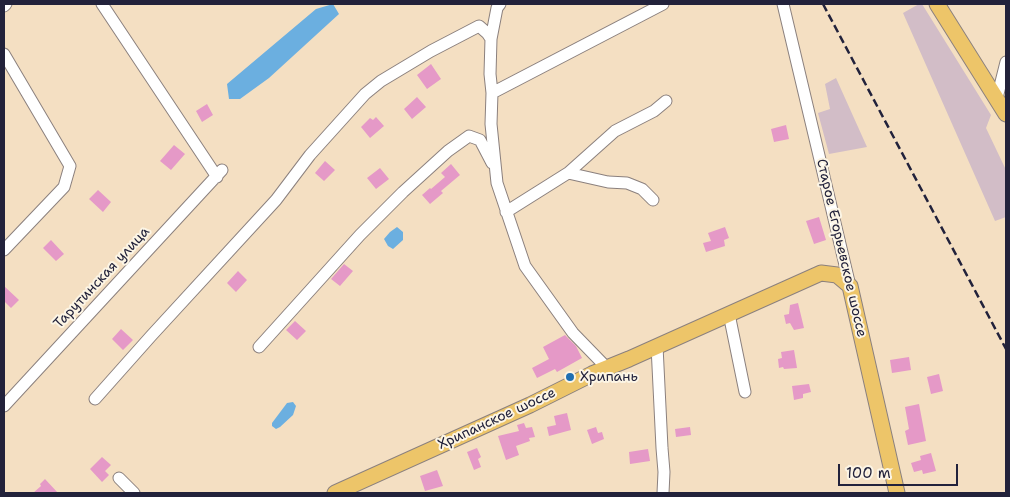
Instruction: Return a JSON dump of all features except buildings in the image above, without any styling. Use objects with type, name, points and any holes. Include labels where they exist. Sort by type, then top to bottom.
[{"type":"main road","points":[[937,4],[1006,114]]},
{"type":"main road","name":"Хрипанское шоссе","points":[[335,493],[530,405],[592,374],[821,273],[837,275],[850,286]]},
{"type":"main road","name":"Старое Егорьевское шоссе","points":[[850,286],[897,493]]},
{"type":"street","name":"Тарутинская улица","points":[[4,406],[220,174],[102,4]]},
{"type":"street","points":[[492,93],[663,4]]},
{"type":"street","name":"Старое Егорьевское шоссе","points":[[783,4],[850,286]]},
{"type":"street","points":[[501,5],[491,39],[490,74],[492,93],[491,124],[497,183],[525,266],[574,333],[607,368]]},
{"type":"street","points":[[94,399],[276,200],[310,155],[365,94],[381,81],[431,51],[479,26],[491,39]]},
{"type":"street","points":[[4,54],[70,166],[64,187],[4,250]]},
{"type":"street","points":[[996,98],[1006,62]]},
{"type":"street","points":[[506,212],[568,173],[615,131],[654,111],[666,101]]},
{"type":"street","points":[[259,347],[360,235],[448,151],[470,136],[480,140],[495,170]]},
{"type":"street","points":[[568,173],[608,182],[627,183],[642,190],[653,200]]},
{"type":"street","points":[[729,314],[745,392]]},
{"type":"street","points":[[657,346],[664,472],[663,493]]},
{"type":"street","points":[[119,478],[134,493]]},
{"type":"shaded area","points":[[922,4],[991,115],[986,128],[1006,170],[1006,217],[995,221],[903,13]]},
{"type":"shaded area","points":[[836,78],[867,147],[829,154],[818,113],[830,109],[825,84]]},
{"type":"water","points":[[333,4],[339,14],[269,78],[240,99],[229,99],[227,84],[316,9]]},
{"type":"water","points":[[397,227],[403,232],[403,240],[393,249],[388,246],[384,239]]},
{"type":"water","points":[[293,402],[296,406],[293,415],[276,429],[272,426],[272,423],[287,403]]},
{"type":"railway","points":[[823,4],[1006,349]]},
{"type":"place","name":"Хрипань","points":[[570,377]]}]
